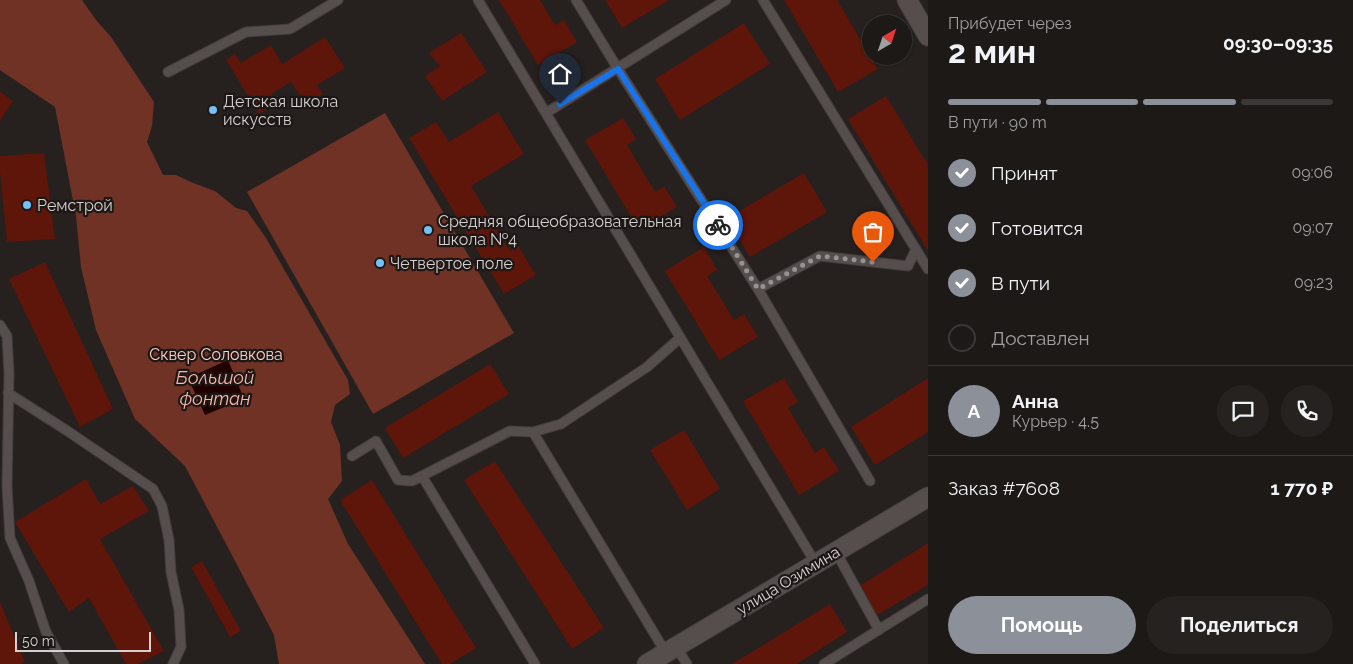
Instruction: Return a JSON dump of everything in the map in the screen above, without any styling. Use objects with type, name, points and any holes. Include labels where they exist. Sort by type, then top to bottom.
[{"type":"street","points":[[907,0],[928,36]]},
{"type":"street","name":"улица Озимина","points":[[648,664],[928,497]]},
{"type":"lane","points":[[168,72],[246,32],[290,29],[338,0]]},
{"type":"lane","points":[[478,0],[816,564]]},
{"type":"lane","points":[[576,0],[758,289],[870,481]]},
{"type":"lane","points":[[546,113],[726,0]]},
{"type":"lane","points":[[764,0],[928,269]]},
{"type":"lane","points":[[758,289],[820,256],[908,266],[916,249]]},
{"type":"lane","points":[[0,325],[7,336],[9,374],[7,477],[10,538],[29,580],[46,632],[64,664]]},
{"type":"lane","points":[[352,456],[376,441],[398,480],[412,481],[510,431],[533,432],[561,424],[647,367],[680,338]]},
{"type":"lane","points":[[8,393],[153,489],[162,506],[169,540],[171,572],[179,610],[181,647],[173,664]]},
{"type":"lane","points":[[533,432],[671,650],[687,664]]},
{"type":"lane","points":[[422,476],[535,664]]},
{"type":"lane","points":[[836,552],[878,630]]},
{"type":"lane","points":[[824,664],[928,599]]},
{"type":"green space","name":"Сквер Соловкова","points":[[0,0],[82,0],[111,37],[154,102],[152,126],[147,142],[163,175],[176,175],[215,191],[236,208],[247,211],[266,238],[348,380],[350,394],[335,405],[331,422],[340,445],[342,481],[328,499],[348,544],[425,664],[279,664],[274,635],[185,466],[135,419],[96,330],[81,267],[76,216],[55,107],[0,70]]},
{"type":"green space","name":"Четвертое поле","points":[[385,113],[514,333],[373,414],[247,192]]},
{"type":"water","name":"Большой фонтан","points":[[228,360],[244,399],[205,415],[188,378]]},
{"type":"building","points":[[499,0],[540,0],[555,25],[564,20],[577,42],[538,65]]},
{"type":"building","points":[[605,0],[669,0],[622,28]]},
{"type":"building","points":[[784,0],[837,0],[862,42],[862,65],[876,65],[878,69],[838,92]]},
{"type":"building","points":[[744,23],[770,64],[680,120],[655,79]]},
{"type":"building","points":[[461,33],[487,72],[442,101],[425,76],[440,66],[429,53]]},
{"type":"building","points":[[325,37],[345,68],[317,85],[323,94],[306,105],[291,82],[271,94],[277,103],[259,114],[226,60],[235,54],[241,63],[271,45],[282,64]]},
{"type":"building","points":[[0,92],[13,101],[0,121]]},
{"type":"building","points":[[886,96],[928,165],[928,251],[848,119]]},
{"type":"building","points":[[498,112],[524,154],[471,186],[510,251],[518,246],[536,275],[504,294],[409,138],[436,122],[449,142]]},
{"type":"building","points":[[623,118],[636,139],[627,145],[655,192],[664,186],[677,207],[639,230],[585,140]]},
{"type":"building","name":"Ремстрой","points":[[44,153],[55,239],[7,242],[0,156]]},
{"type":"building","points":[[804,173],[827,212],[750,257],[727,218]]},
{"type":"building","points":[[704,247],[717,270],[707,276],[734,320],[744,314],[758,337],[719,360],[665,271]]},
{"type":"building","points":[[45,262],[113,409],[80,427],[9,279]]},
{"type":"building","points":[[490,364],[509,394],[403,458],[385,428]]},
{"type":"building","points":[[784,378],[798,402],[788,408],[815,453],[824,447],[839,471],[799,495],[743,401]]},
{"type":"building","points":[[928,378],[928,432],[875,465],[851,427]]},
{"type":"building","points":[[684,430],[720,489],[687,510],[650,450]]},
{"type":"building","points":[[495,461],[604,628],[572,649],[464,480]]},
{"type":"building","points":[[86,479],[100,504],[133,486],[149,511],[100,539],[164,651],[138,664],[126,664],[89,598],[69,612],[15,522]]},
{"type":"building","points":[[372,480],[476,648],[450,664],[442,664],[340,500]]},
{"type":"building","points":[[928,543],[928,585],[877,615],[861,585]]},
{"type":"building","points":[[202,561],[241,631],[230,637],[191,567]]},
{"type":"building","points":[[0,602],[25,662],[20,664],[0,664]]},
{"type":"building","points":[[830,604],[847,632],[797,664],[732,664]]},
{"type":"way so far","points":[[718,225],[758,289],[820,256],[873,262]]},
{"type":"place","name":"Детская школа искусств","points":[[213,110]]},
{"type":"place","name":"Ремстрой","points":[[27,205]]},
{"type":"place","name":"Средняя общеобразовательная школа №4","points":[[428,230]]},
{"type":"place","name":"Четвертое поле","points":[[380,263]]},
{"type":"route","points":[[560,104],[618,69],[718,225]]}]
